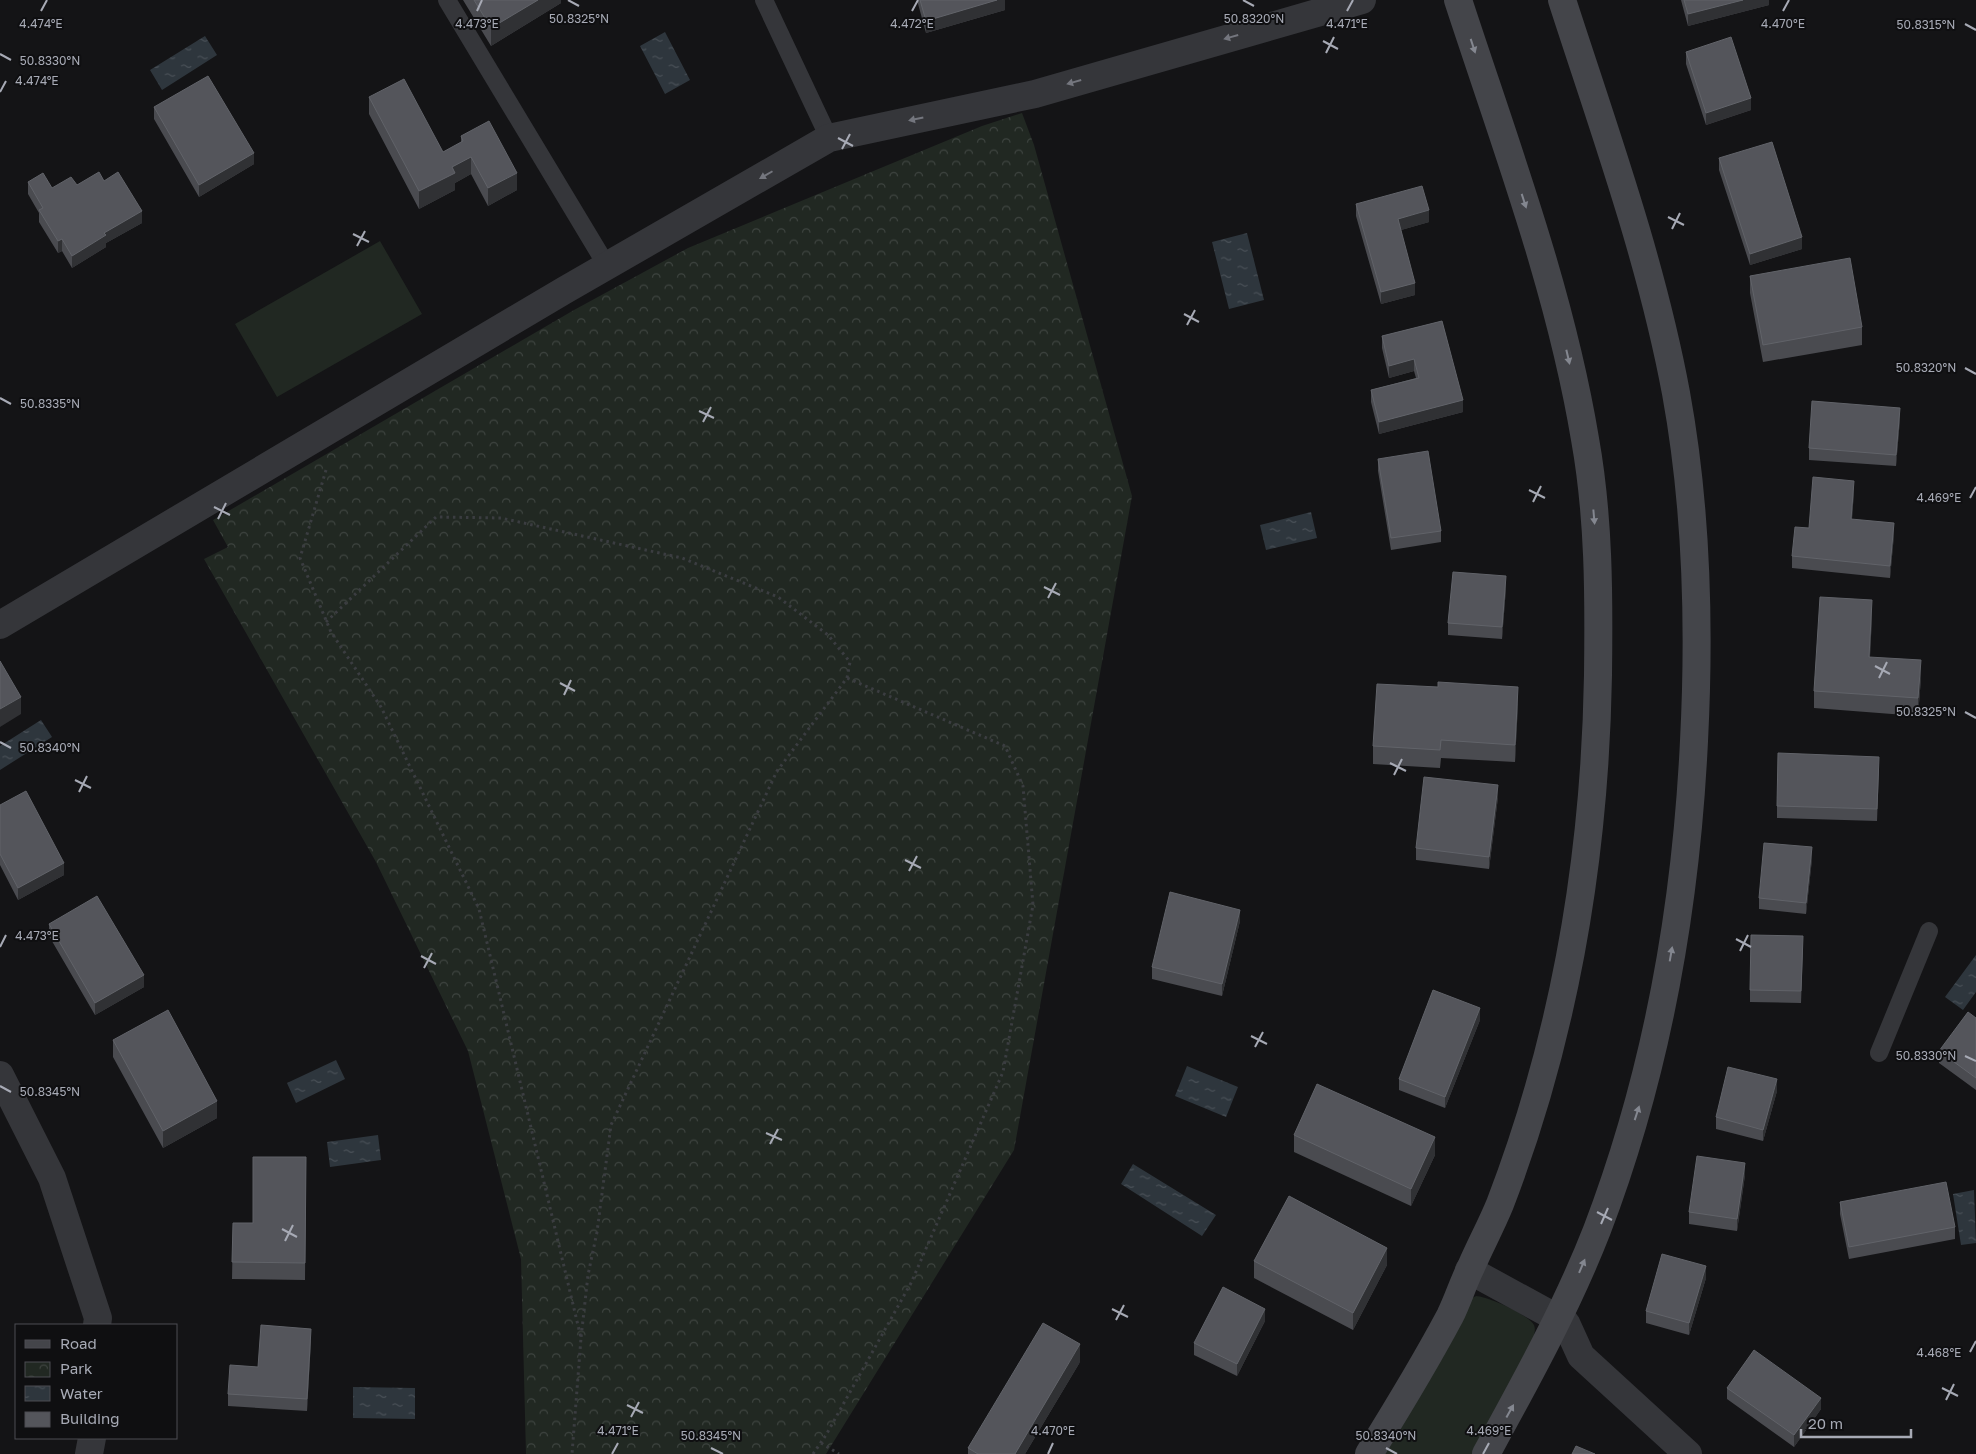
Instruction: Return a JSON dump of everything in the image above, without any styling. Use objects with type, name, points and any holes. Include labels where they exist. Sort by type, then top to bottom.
[{"type":"street","points":[[0,625],[607,266],[830,138],[1035,94],[1362,0]]},
{"type":"street","points":[[1369,1454],[1429,1354],[1452,1311],[1498,1208],[1528,1126],[1550,1053],[1566,984],[1576,932],[1591,816],[1597,703],[1599,605],[1597,544],[1586,440],[1567,352],[1525,204],[1458,0]]},
{"type":"street","points":[[1486,1454],[1558,1317],[1596,1231],[1640,1103],[1656,1037],[1674,937],[1691,806],[1698,659],[1691,496],[1676,393],[1657,307],[1633,222],[1562,0]]},
{"type":"street","points":[[0,1075],[52,1178],[74,1240],[98,1318],[97,1324]]},
{"type":"street","points":[[1469,1270],[1566,1323],[1581,1356],[1688,1454]]},
{"type":"street","points":[[90,1454],[92,1439]]},
{"type":"lane","points":[[447,0],[607,266]]},
{"type":"lane","points":[[764,0],[830,138]]},
{"type":"lane","points":[[1879,1053],[1929,931]]},
{"type":"path","points":[[338,426],[300,558],[326,622],[381,707],[479,908],[581,1338]]},
{"type":"path","points":[[326,622],[436,517],[501,518],[682,558],[778,597],[828,635],[850,662],[847,678],[777,771],[611,1125],[597,1232],[588,1275],[572,1454]]},
{"type":"path","points":[[813,1454],[821,1444],[911,1283],[1003,1072],[1033,905],[1023,786],[1005,746],[847,678]]},
{"type":"path","points":[[821,1444],[839,1454]]},
{"type":"green space","points":[[1022,113],[1034,145],[1132,496],[1014,1150],[826,1454],[526,1454],[521,1259],[468,1051],[376,862],[204,559],[228,547],[213,520],[574,310],[688,248],[982,126]]},
{"type":"green space","points":[[380,241],[422,314],[277,397],[235,324]]},
{"type":"green space","points":[[1476,1296],[1489,1299],[1516,1311],[1531,1321],[1535,1331],[1533,1340],[1472,1454],[1381,1454],[1469,1300]]},
{"type":"water","points":[[665,32],[690,80],[665,94],[640,46]]},
{"type":"water","points":[[205,36],[217,55],[162,90],[150,70]]},
{"type":"water","points":[[1247,233],[1264,300],[1229,309],[1212,242]]},
{"type":"water","points":[[1311,512],[1317,538],[1266,550],[1260,525]]},
{"type":"water","points":[[41,720],[52,737],[0,770],[0,746]]},
{"type":"water","points":[[1976,955],[1976,992],[1963,1010],[1945,997]]},
{"type":"water","points":[[336,1060],[345,1079],[296,1103],[287,1083]]},
{"type":"water","points":[[1187,1066],[1238,1087],[1226,1117],[1175,1096]]},
{"type":"water","points":[[378,1135],[381,1160],[330,1167],[327,1142]]},
{"type":"water","points":[[1133,1164],[1216,1215],[1202,1236],[1121,1184]]},
{"type":"water","points":[[1974,1190],[1976,1243],[1961,1245],[1953,1194]]},
{"type":"water","points":[[353,1387],[415,1388],[415,1419],[353,1418]]},
{"type":"building","points":[[474,0],[538,0],[491,28]]},
{"type":"building","points":[[920,0],[997,0],[926,21]]},
{"type":"building","points":[[1684,0],[1743,0],[1688,14]]},
{"type":"building","points":[[1731,37],[1751,98],[1706,113],[1686,52]]},
{"type":"building","points":[[208,76],[254,153],[199,185],[154,107]]},
{"type":"building","points":[[404,79],[443,152],[463,141],[461,136],[489,121],[517,173],[488,188],[471,157],[452,167],[455,173],[419,191],[369,97]]},
{"type":"building","points":[[1772,142],[1802,237],[1750,254],[1719,158]]},
{"type":"building","points":[[99,172],[104,181],[118,172],[142,211],[104,233],[106,235],[72,256],[62,239],[58,241],[39,210],[43,208],[28,182],[43,173],[52,188],[71,177],[77,185]]},
{"type":"building","points":[[1422,186],[1429,210],[1398,219],[1415,283],[1381,292],[1356,204]]},
{"type":"building","points":[[1850,258],[1862,327],[1763,345],[1750,276]]},
{"type":"building","points":[[1442,321],[1463,400],[1379,422],[1371,390],[1419,378],[1414,359],[1389,366],[1382,336]]},
{"type":"building","points":[[1812,401],[1900,408],[1896,455],[1809,448]]},
{"type":"building","points":[[1428,451],[1441,531],[1391,538],[1378,459]]},
{"type":"building","points":[[1813,477],[1854,481],[1851,519],[1894,523],[1890,566],[1792,556],[1795,527],[1809,528]]},
{"type":"building","points":[[1453,572],[1506,576],[1502,627],[1448,623]]},
{"type":"building","points":[[1820,597],[1872,600],[1869,657],[1921,660],[1918,698],[1814,691]]},
{"type":"building","points":[[0,661],[21,697],[0,709]]},
{"type":"building","points":[[1438,682],[1518,687],[1515,745],[1441,740],[1440,750],[1373,746],[1377,684],[1438,687]]},
{"type":"building","points":[[1778,753],[1879,757],[1877,809],[1777,806]]},
{"type":"building","points":[[1424,777],[1498,785],[1489,857],[1416,848]]},
{"type":"building","points":[[26,791],[64,863],[18,888],[0,854],[0,805]]},
{"type":"building","points":[[1764,843],[1812,847],[1806,903],[1759,898]]},
{"type":"building","points":[[1170,892],[1240,910],[1222,984],[1152,967]]},
{"type":"building","points":[[97,896],[144,975],[95,1003],[49,924]]},
{"type":"building","points":[[1751,935],[1803,936],[1801,991],[1750,990]]},
{"type":"building","points":[[1433,990],[1480,1008],[1445,1097],[1399,1079]]},
{"type":"building","points":[[168,1010],[217,1101],[163,1131],[113,1040]]},
{"type":"building","points":[[1968,1012],[1976,1018],[1976,1078],[1939,1051]]},
{"type":"building","points":[[1728,1067],[1777,1079],[1763,1130],[1716,1117]]},
{"type":"building","points":[[1317,1084],[1435,1137],[1411,1189],[1294,1135]]},
{"type":"building","points":[[1697,1156],[1745,1163],[1737,1219],[1689,1212]]},
{"type":"building","points":[[253,1157],[306,1157],[305,1263],[232,1262],[233,1223],[253,1223]]},
{"type":"building","points":[[1946,1182],[1955,1227],[1849,1247],[1840,1202]]},
{"type":"building","points":[[1289,1196],[1387,1248],[1353,1313],[1254,1261]]},
{"type":"building","points":[[1662,1254],[1706,1266],[1689,1323],[1646,1311]]},
{"type":"building","points":[[1223,1287],[1265,1309],[1237,1364],[1194,1343]]},
{"type":"building","points":[[1043,1323],[1080,1344],[1015,1454],[978,1454],[968,1448]]},
{"type":"building","points":[[261,1325],[311,1329],[307,1399],[228,1394],[230,1365],[258,1367]]},
{"type":"building","points":[[1754,1350],[1821,1398],[1794,1435],[1727,1388]]},
{"type":"building","points":[[1576,1446],[1595,1454],[1572,1454]]}]
